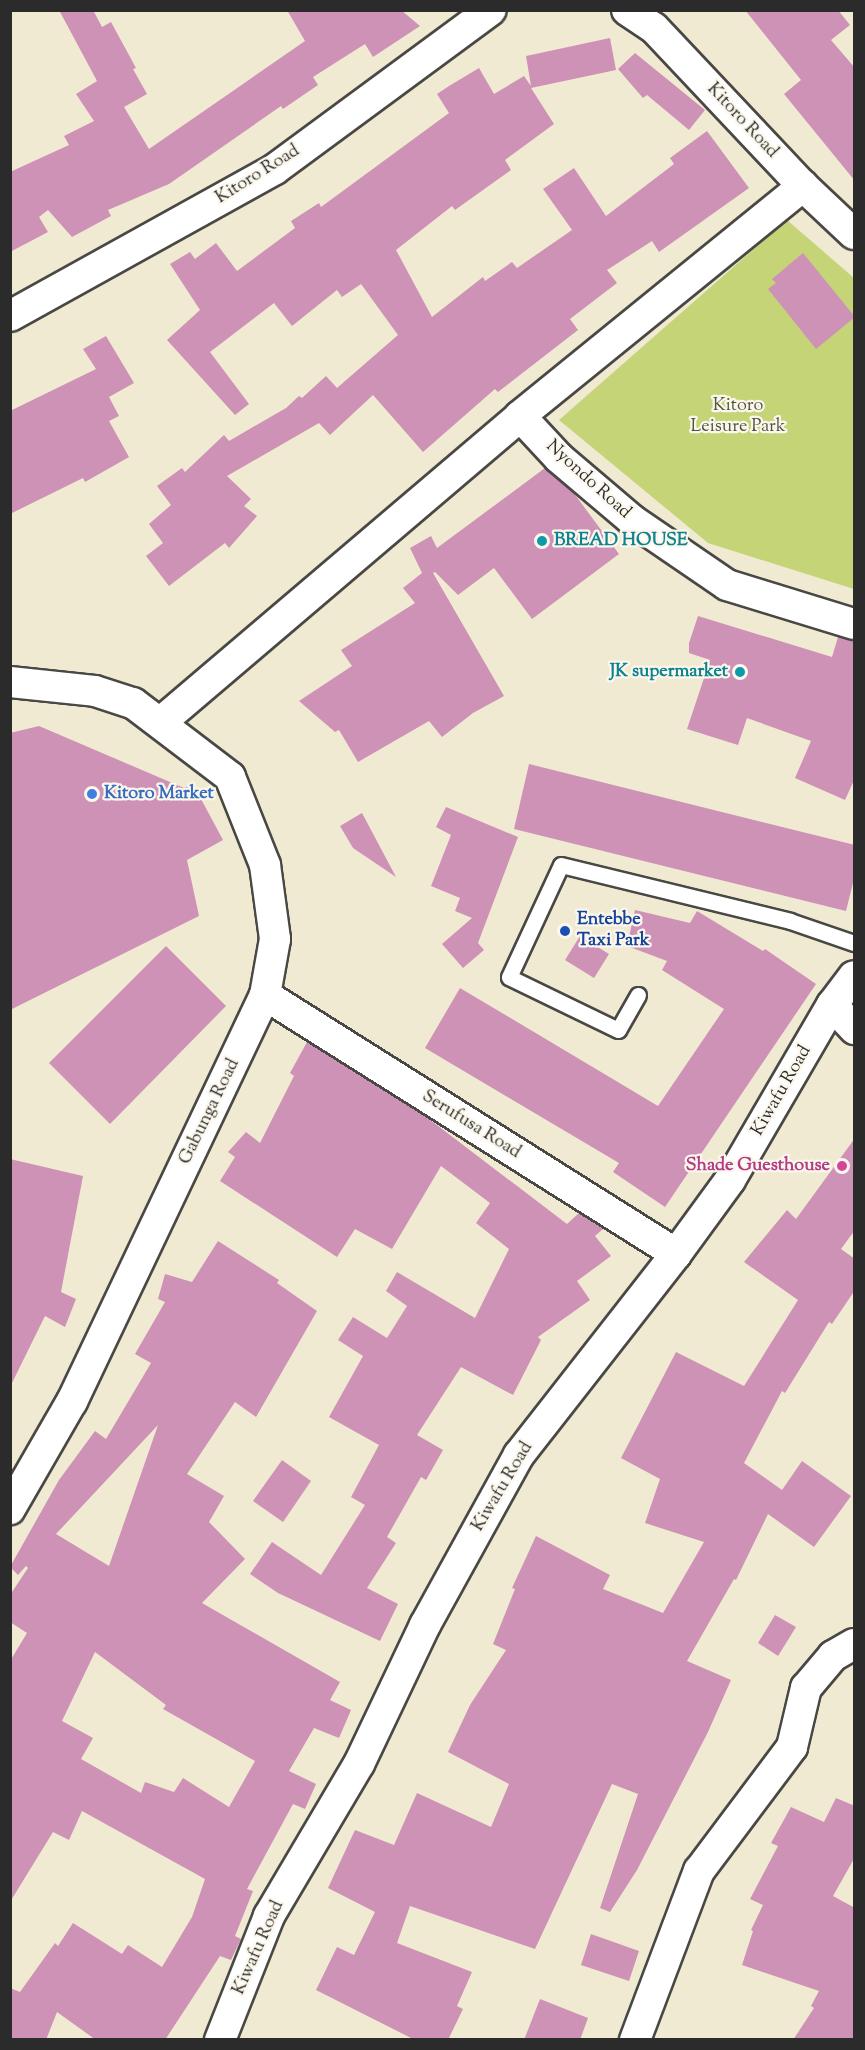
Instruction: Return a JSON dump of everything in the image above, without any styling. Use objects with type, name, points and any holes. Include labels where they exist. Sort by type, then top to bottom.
[{"type":"street","name":"Kitoro Road","points":[[10,316],[275,169],[491,10]]},
{"type":"street","name":"Kitoro Road","points":[[627,10],[654,28],[803,186],[855,234]]},
{"type":"street","points":[[10,682],[95,691],[133,704],[161,722],[520,416],[803,186]]},
{"type":"street","name":"Nyondo Road","points":[[520,416],[559,458],[632,520],[727,585],[855,624]]},
{"type":"street","name":"Gabunga Road","points":[[10,1509],[72,1401],[265,995],[275,939],[265,865],[230,777],[161,722]]},
{"type":"street","name":"Kiwafu Road","points":[[220,2040],[269,1916],[359,1764],[425,1625],[519,1455],[676,1254],[730,1180],[832,1005],[855,976]]},
{"type":"street","name":"Serufusa Road","points":[[265,995],[676,1254]]},
{"type":"street","points":[[832,1005],[855,1029]]},
{"type":"street","points":[[635,2040],[699,1871],[792,1747],[806,1688],[833,1656],[855,1644]]},
{"type":"lane","points":[[638,995],[618,1030],[509,977],[561,865],[790,921],[855,943]]},
{"type":"green space","name":"Kitoro Leisure Park","points":[[787,220],[854,278],[854,589],[708,543],[559,420]]},
{"type":"building","points":[[59,10],[93,10],[102,27],[111,22],[147,94],[124,107],[149,149],[305,41],[287,10],[401,10],[420,26],[373,57],[365,44],[313,77],[318,85],[283,109],[281,106],[169,184],[108,210],[111,216],[72,237],[48,210],[39,217],[48,232],[10,252],[10,172],[69,145],[64,136],[94,121],[76,94],[97,81]]},
{"type":"building","points":[[745,10],[838,10],[850,25],[831,40],[855,68],[855,181],[784,94],[801,80]]},
{"type":"building","points":[[610,38],[616,70],[531,88],[554,124],[505,160],[511,170],[455,210],[452,206],[396,250],[432,317],[483,277],[485,281],[512,262],[517,268],[572,230],[543,189],[574,168],[606,216],[674,164],[670,158],[707,131],[749,188],[659,252],[652,241],[607,270],[617,283],[570,319],[578,330],[498,392],[495,389],[423,452],[373,395],[330,435],[319,423],[227,476],[251,499],[244,506],[257,516],[229,548],[225,543],[169,586],[146,556],[163,543],[149,524],[171,505],[157,486],[182,468],[185,472],[224,435],[229,441],[286,408],[299,396],[302,398],[326,376],[337,388],[398,335],[361,284],[342,297],[337,290],[292,326],[274,303],[210,352],[249,404],[235,415],[167,340],[200,310],[170,264],[190,252],[195,259],[216,243],[237,271],[295,228],[291,221],[319,203],[321,207],[449,113],[437,94],[449,86],[479,68],[494,94],[524,76],[531,86],[526,56]]},
{"type":"building","points":[[635,53],[705,110],[689,130],[647,95],[643,98],[618,69]]},
{"type":"building","points":[[803,253],[855,317],[816,349],[768,289],[776,283],[772,279]]},
{"type":"building","points":[[106,336],[134,383],[109,397],[119,416],[109,421],[129,457],[85,482],[83,478],[10,514],[10,411],[96,369],[83,349]]},
{"type":"building","points":[[545,468],[573,492],[619,554],[532,619],[494,568],[458,595],[435,572],[433,573],[504,696],[473,713],[442,737],[429,721],[358,762],[339,730],[335,732],[299,701],[352,666],[341,650],[415,603],[403,588],[422,573],[410,548],[431,536],[437,548]]},
{"type":"building","points":[[698,616],[832,657],[838,637],[855,641],[855,778],[845,800],[795,778],[811,741],[747,718],[738,745],[687,729],[710,660],[689,653],[689,643]]},
{"type":"building","points":[[39,726],[184,788],[193,784],[223,840],[187,860],[199,916],[10,1010],[10,733]]},
{"type":"building","points":[[529,764],[855,845],[855,875],[846,911],[514,829]]},
{"type":"building","points":[[446,807],[518,837],[478,943],[484,950],[463,968],[442,944],[472,918],[455,911],[460,898],[431,886],[451,835],[436,827]]},
{"type":"building","points":[[362,813],[396,877],[353,848],[340,826]]},
{"type":"building","points":[[635,910],[690,923],[697,911],[763,951],[765,949],[816,984],[665,1207],[613,1172],[619,1163],[425,1048],[460,988],[658,1106],[724,1009],[662,970],[667,961],[627,946]]},
{"type":"building","points":[[580,936],[609,954],[594,978],[565,960]]},
{"type":"building","points":[[166,946],[226,1006],[110,1124],[49,1063]]},
{"type":"building","points":[[307,1042],[429,1119],[567,1224],[579,1213],[603,1229],[595,1236],[611,1256],[577,1281],[590,1300],[538,1337],[541,1340],[513,1395],[461,1367],[417,1435],[443,1450],[426,1480],[421,1477],[387,1537],[396,1543],[367,1588],[398,1604],[380,1641],[278,1593],[250,1574],[272,1542],[321,1575],[365,1505],[351,1497],[379,1445],[329,1417],[363,1356],[338,1340],[353,1317],[387,1338],[407,1306],[386,1291],[397,1272],[475,1318],[509,1249],[476,1223],[490,1203],[441,1166],[392,1249],[355,1229],[337,1257],[220,1181],[235,1157],[228,1152],[246,1132],[260,1143],[294,1076],[290,1073]]},
{"type":"building","points":[[855,1138],[855,1230],[841,1249],[855,1259],[855,1290],[832,1324],[829,1322],[785,1393],[782,1391],[744,1463],[782,1490],[802,1461],[851,1496],[814,1547],[768,1514],[736,1580],[734,1579],[687,1661],[731,1680],[708,1732],[637,1870],[610,1912],[600,1908],[638,1794],[612,1784],[535,1949],[410,1906],[397,1943],[472,1972],[457,2006],[463,2009],[448,2040],[415,2040],[316,1990],[337,1947],[354,1955],[375,1912],[328,1888],[355,1830],[394,1845],[417,1793],[491,1827],[509,1784],[448,1752],[470,1705],[506,1650],[493,1644],[515,1589],[512,1588],[536,1536],[610,1575],[603,1589],[663,1613],[704,1542],[645,1523],[660,1479],[621,1458],[676,1352],[744,1386],[798,1300],[744,1262],[787,1210],[796,1219]]},
{"type":"building","points":[[10,1159],[83,1176],[61,1292],[76,1299],[65,1327],[45,1316],[10,1387]]},
{"type":"building","points":[[218,1241],[279,1280],[277,1283],[317,1311],[256,1417],[235,1402],[187,1474],[224,1496],[209,1522],[245,1559],[202,1603],[340,1682],[330,1700],[351,1710],[339,1738],[314,1728],[289,1771],[316,1784],[305,1809],[293,1804],[247,1889],[253,1891],[235,1936],[241,1939],[231,1960],[220,1956],[165,2040],[96,2040],[57,2012],[46,2040],[10,2040],[10,1988],[20,1992],[55,1943],[58,1946],[73,1923],[122,1954],[128,1945],[162,1967],[192,1917],[205,1879],[82,1811],[69,1840],[53,1832],[10,1902],[10,1661],[27,1633],[10,1622],[10,1595],[28,1568],[26,1566],[18,1575],[10,1567],[59,1480],[95,1431],[106,1439],[151,1363],[135,1354],[165,1302],[158,1299],[165,1274],[192,1282]],"holes":[[[158,1425],[109,1566],[56,1534]],[[95,1652],[166,1705],[163,1709],[255,1761],[229,1807],[183,1778],[174,1792],[145,1782],[141,1793],[81,1759],[93,1738],[62,1721]]]},
{"type":"building","points":[[282,1460],[311,1481],[283,1522],[253,1501]]},
{"type":"building","points":[[775,1615],[796,1627],[778,1656],[758,1643]]},
{"type":"building","points":[[836,1798],[855,1806],[855,1857],[833,1896],[855,1908],[855,2040],[793,2040],[814,2008],[811,2006],[819,1991],[742,1965],[753,1931],[751,1930],[763,1905],[750,1899],[778,1846],[771,1843],[791,1807],[824,1822]]},
{"type":"building","points":[[591,1934],[639,1951],[629,1981],[581,1965]]},
{"type":"building","points":[[540,1999],[588,2018],[580,2040],[524,2040]]},
{"type":"place","name":"BREAD HOUSE","points":[[542,541]]},
{"type":"place","name":"JK supermarket","points":[[740,672]]},
{"type":"place","name":"Kitoro Market","points":[[92,794]]},
{"type":"place","name":"Entebbe Taxi Park","points":[[565,931]]},
{"type":"place","name":"Shade Guesthouse","points":[[842,1166]]}]
